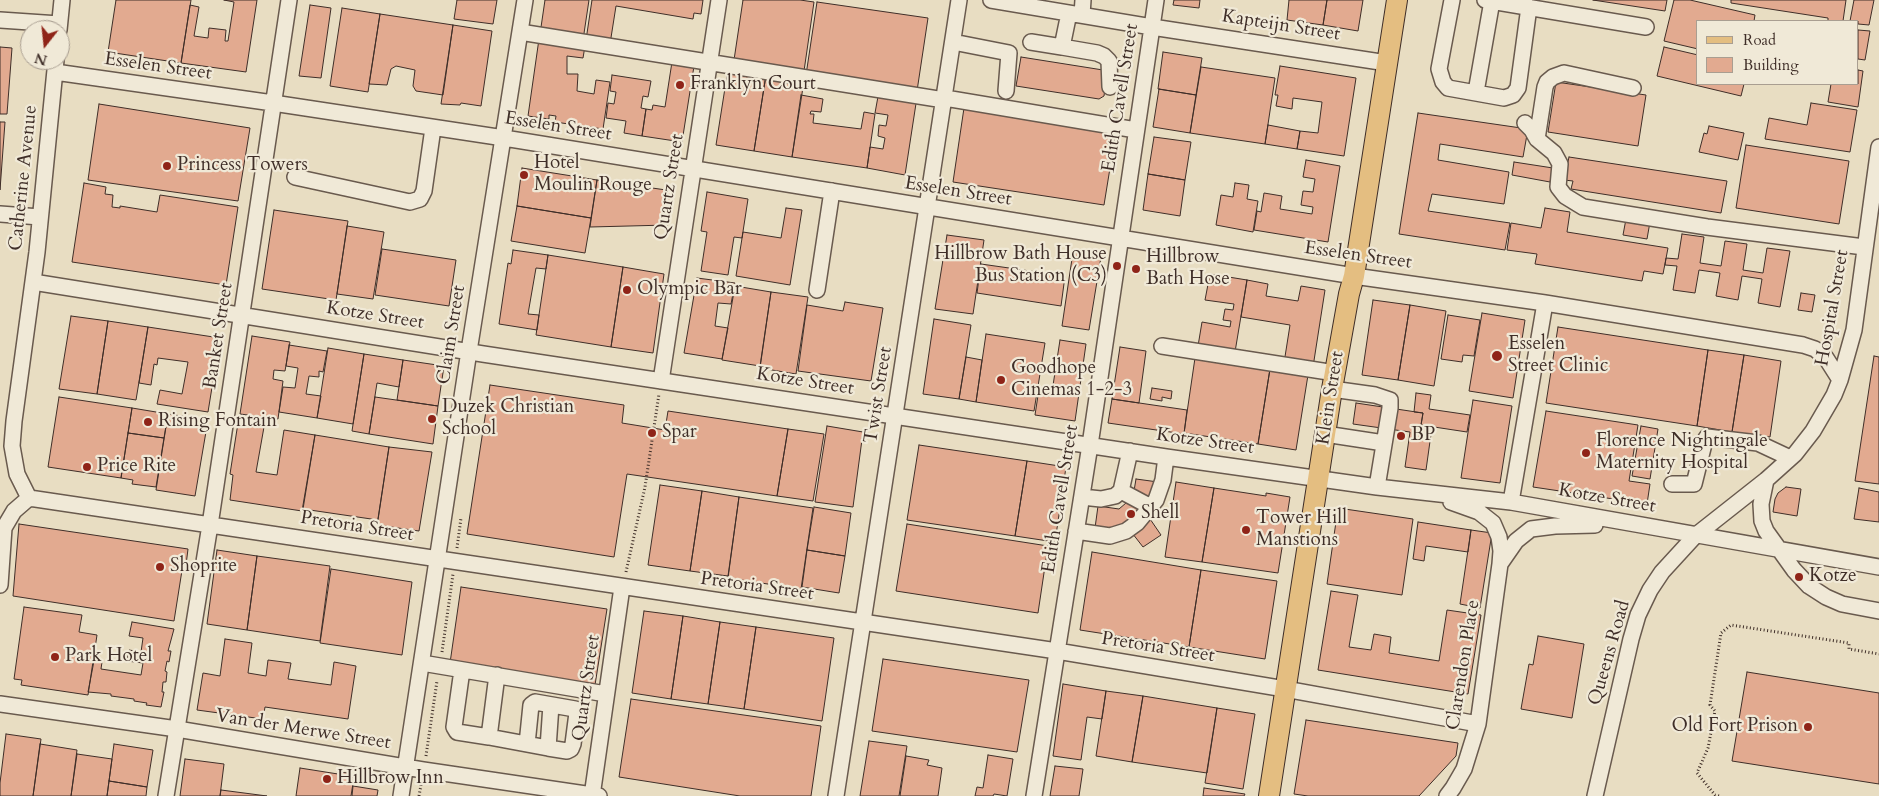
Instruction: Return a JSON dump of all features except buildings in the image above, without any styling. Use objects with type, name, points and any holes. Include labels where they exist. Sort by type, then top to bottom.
[{"type":"main road","name":"Klein Street","points":[[1269,796],[1325,434],[1349,294],[1354,276],[1397,0]]},
{"type":"street","points":[[60,20],[62,0]]},
{"type":"street","name":"Banket Street","points":[[166,796],[210,525],[288,0]]},
{"type":"street","name":"Claim Street","points":[[401,796],[525,0]]},
{"type":"street","name":"Quartz Street","points":[[661,381],[719,0]]},
{"type":"street","name":"Twist Street","points":[[836,796],[959,0]]},
{"type":"street","name":"Kapteijn Street","points":[[991,0],[1387,63]]},
{"type":"street","points":[[1062,47],[1075,14],[1084,0]]},
{"type":"street","name":"Edith Cavell Street","points":[[1034,796],[1090,445],[1156,0]]},
{"type":"street","points":[[1452,0],[1439,69],[1443,82],[1448,88],[1504,98],[1513,95],[1518,88],[1529,7]]},
{"type":"street","points":[[1476,92],[1488,1],[1646,26]]},
{"type":"street","points":[[0,20],[20,22]]},
{"type":"street","points":[[520,32],[1136,130]]},
{"type":"street","points":[[953,42],[1009,53],[1006,91]]},
{"type":"street","points":[[1030,42],[1097,53],[1104,56],[1109,62],[1110,87]]},
{"type":"street","name":"Esselen Street","points":[[70,69],[273,103],[504,138],[1354,276],[1545,303],[1802,345],[1815,349],[1826,358],[1840,380]]},
{"type":"street","name":"Catherine Avenue","points":[[30,498],[17,474],[7,420],[33,282],[55,70]]},
{"type":"street","points":[[1537,139],[1545,87],[1547,82],[1553,77],[1564,73],[1633,88]]},
{"type":"street","points":[[1525,123],[1537,139],[1554,153],[1560,164],[1558,187],[1565,196],[1583,207],[1707,227],[1864,247]]},
{"type":"street","points":[[295,177],[410,202],[420,198],[424,191],[434,128]]},
{"type":"street","name":"Hospital Street","points":[[1695,536],[1766,480],[1790,458],[1813,431],[1834,396],[1854,330],[1879,147]]},
{"type":"street","points":[[817,290],[832,191]]},
{"type":"street","points":[[0,214],[40,217]]},
{"type":"street","name":"Kotze Street","points":[[33,282],[661,381],[1166,457],[1377,487],[1511,502],[1879,567]]},
{"type":"street","points":[[1511,502],[1545,303]]},
{"type":"street","points":[[1162,346],[1334,381],[1390,400],[1377,487]]},
{"type":"street","points":[[1325,434],[1384,443]]},
{"type":"street","points":[[1672,484],[1694,484],[1707,437],[1758,443],[1790,458]]},
{"type":"street","points":[[1082,497],[1101,498],[1115,496],[1121,491],[1130,451]]},
{"type":"street","points":[[1076,532],[1110,536],[1126,531],[1137,523],[1156,500],[1163,480],[1166,457]]},
{"type":"street","points":[[1766,480],[1761,504],[1762,522],[1766,531],[1794,570],[1809,586],[1826,597],[1842,604],[1879,611]]},
{"type":"street","points":[[1121,491],[1151,507]]},
{"type":"street","name":"Clarendon Place","points":[[1424,493],[1479,512],[1493,523],[1499,537],[1500,564],[1478,724],[1464,768],[1454,788],[1447,796]]},
{"type":"street","points":[[0,585],[4,528],[14,511],[30,498]]},
{"type":"street","name":"Pretoria Street","points":[[30,498],[1056,652],[1285,689],[1478,724]]},
{"type":"street","name":"Clarendon Place","points":[[1500,564],[1516,541],[1531,530],[1555,526],[1632,524]]},
{"type":"street","name":"Queens Road","points":[[1595,796],[1638,615],[1650,590],[1662,572],[1695,536]]},
{"type":"street","name":"Quartz Street","points":[[594,796],[606,694],[622,587]]},
{"type":"street","points":[[422,663],[606,694]]},
{"type":"street","points":[[462,670],[454,727],[458,732],[567,751],[571,749],[573,744],[577,713],[575,709],[535,702],[531,705],[527,744]]},
{"type":"street","points":[[490,737],[497,675]]},
{"type":"street","name":"Van der Merwe Street","points":[[0,704],[177,729],[594,796]]},
{"type":"street","points":[[548,748],[551,705]]},
{"type":"path","points":[[622,587],[645,487],[661,381]]},
{"type":"path","points":[[1719,796],[1715,795],[1697,773],[1708,748],[1715,711],[1710,705],[1721,633],[1731,625],[1849,643],[1849,649],[1879,654]]},
{"type":"place","name":"Franklyn Court","points":[[680,85]]},
{"type":"place","name":"Princess Towers","points":[[167,166]]},
{"type":"place","name":"Hotel Moulin Rouge","points":[[524,175]]},
{"type":"place","name":"Hillbrow Bath House Bus Station (C3)","points":[[1117,266]]},
{"type":"place","name":"Hillbrow Bath Hose","points":[[1136,269]]},
{"type":"place","name":"Olympic Bar","points":[[627,290]]},
{"type":"place","name":"Esselen Street Clinic","points":[[1497,356]]},
{"type":"place","name":"Goodhope Cinemas 1-2-3","points":[[1001,380]]},
{"type":"place","name":"Duzek Christian School","points":[[432,419]]},
{"type":"place","name":"Rising Fontain","points":[[148,422]]},
{"type":"place","name":"Spar","points":[[652,433]]},
{"type":"place","name":"BP","points":[[1401,436]]},
{"type":"place","name":"Florence Nightingale Maternity Hospital","points":[[1586,453]]},
{"type":"place","name":"Price Rite","points":[[87,467]]},
{"type":"place","name":"Shell","points":[[1131,514]]},
{"type":"place","name":"Tower Hill Manstions","points":[[1246,530]]},
{"type":"place","name":"Shoprite","points":[[160,567]]},
{"type":"place","name":"Kotze","points":[[1799,577]]},
{"type":"place","name":"Park Hotel","points":[[55,657]]},
{"type":"place","name":"Old Fort Prison","points":[[1808,727]]},
{"type":"place","name":"Hillbrow Inn","points":[[327,779]]}]
